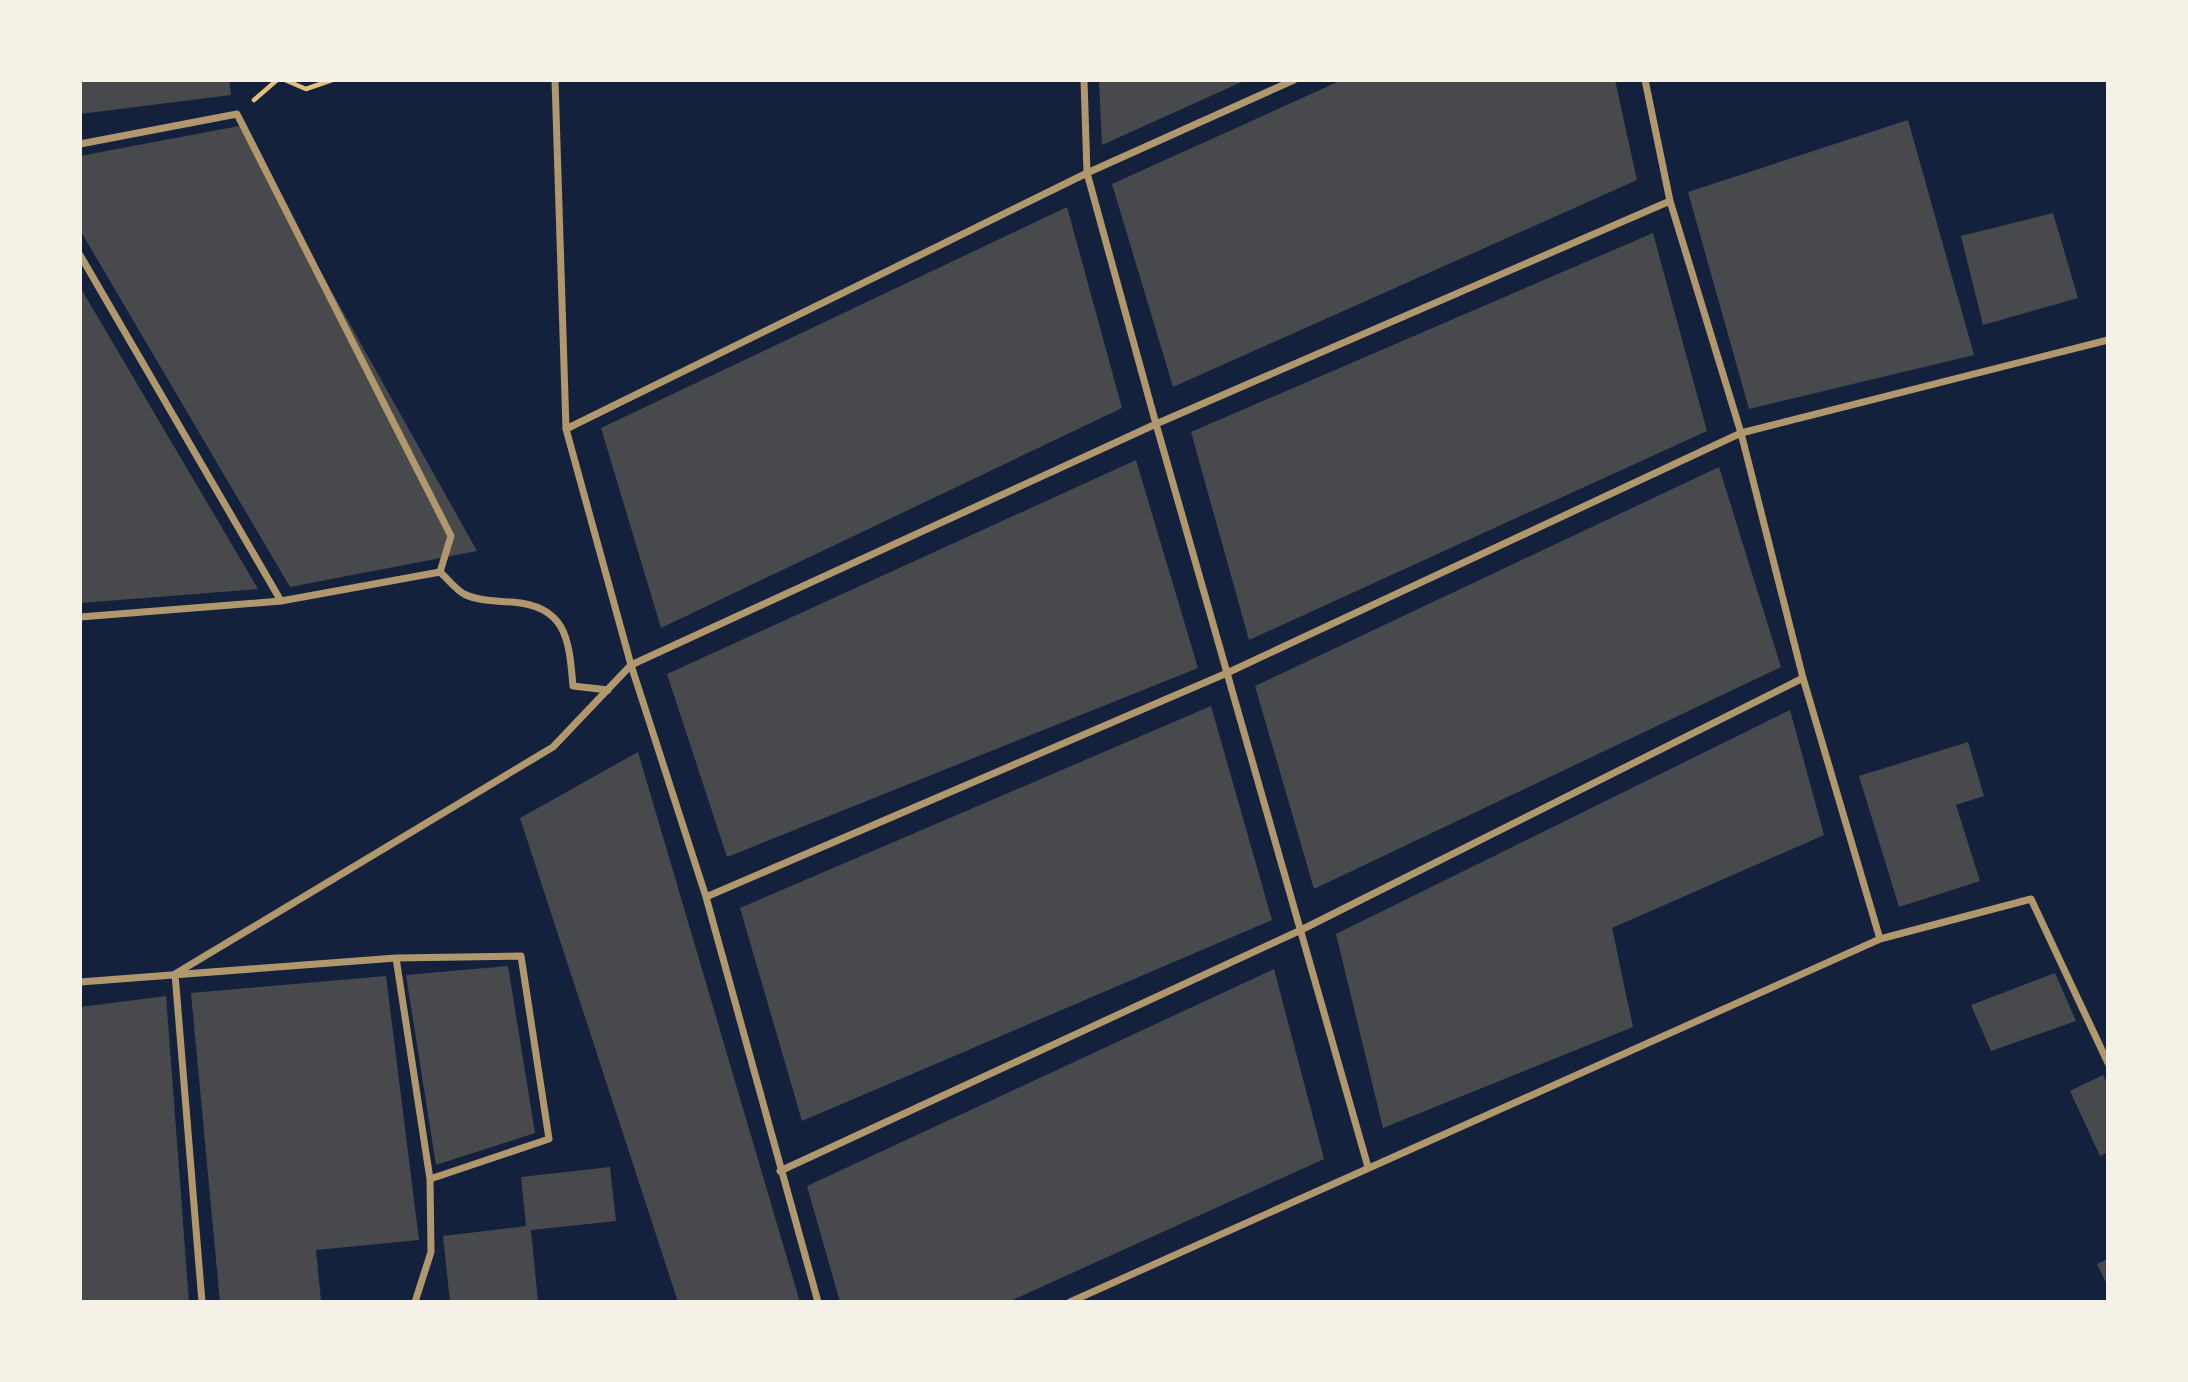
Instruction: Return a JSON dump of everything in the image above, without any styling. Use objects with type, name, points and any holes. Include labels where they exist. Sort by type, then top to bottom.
[{"type":"street","points":[[555,80],[566,429],[631,665],[706,897],[818,1301]]},
{"type":"street","points":[[1084,80],[1087,173],[1368,1167]]},
{"type":"street","points":[[566,429],[1087,173],[1294,80]]},
{"type":"street","points":[[1645,80],[1670,201],[1741,433],[1804,678],[1880,939]]},
{"type":"street","points":[[80,144],[237,114],[452,536],[440,572]]},
{"type":"street","points":[[175,974],[553,747],[631,665],[1156,424],[1670,201]]},
{"type":"street","points":[[80,255],[281,601]]},
{"type":"street","points":[[706,897],[1227,673],[1741,433],[2108,340]]},
{"type":"street","points":[[80,617],[281,601],[440,572]]},
{"type":"street","points":[[440,572],[463,593],[539,608],[560,622],[569,648],[573,686],[608,690]]},
{"type":"street","points":[[780,1171],[1301,930],[1804,678]]},
{"type":"street","points":[[1070,1301],[1880,939],[2031,900],[2108,1063]]},
{"type":"street","points":[[80,982],[396,958],[521,956],[549,1139],[430,1179]]},
{"type":"street","points":[[396,958],[430,1179],[431,1252],[415,1301]]},
{"type":"street","points":[[175,974],[202,1301]]},
{"type":"path","points":[[285,80],[306,89],[332,80]]},
{"type":"building","points":[[80,80],[229,80],[231,95],[80,114]]},
{"type":"building","points":[[1099,80],[1246,80],[1102,145]]},
{"type":"building","points":[[1342,80],[1615,80],[1637,180],[1173,387],[1112,184]]},
{"type":"building","points":[[1908,120],[1974,355],[1749,409],[1688,192]]},
{"type":"building","points":[[239,126],[477,551],[290,587],[80,230],[80,156]]},
{"type":"building","points":[[1067,207],[1122,408],[661,628],[601,428]]},
{"type":"building","points":[[2053,213],[2078,298],[1983,325],[1961,236]]},
{"type":"building","points":[[1653,233],[1707,431],[1249,640],[1191,432]]},
{"type":"building","points":[[80,287],[258,589],[80,603]]},
{"type":"building","points":[[1136,460],[1198,668],[727,857],[667,674]]},
{"type":"building","points":[[1719,467],[1781,667],[1314,889],[1255,686]]},
{"type":"building","points":[[1211,706],[1272,920],[802,1121],[740,908]]},
{"type":"building","points":[[1790,710],[1824,835],[1612,928],[1633,1027],[1383,1128],[1336,934]]},
{"type":"building","points":[[1968,742],[1984,796],[1956,805],[1980,881],[1899,907],[1859,776]]},
{"type":"building","points":[[638,752],[800,1302],[678,1302],[520,818]]},
{"type":"building","points":[[508,966],[535,1133],[436,1165],[406,975]]},
{"type":"building","points":[[1274,969],[1324,1159],[1008,1302],[840,1302],[807,1186]]},
{"type":"building","points":[[2055,973],[2076,1021],[1991,1051],[1971,1005]]},
{"type":"building","points":[[386,976],[419,1240],[316,1250],[321,1301],[220,1302],[191,993]]},
{"type":"building","points":[[166,996],[189,1302],[80,1302],[80,1007]]},
{"type":"building","points":[[2103,1075],[2108,1086],[2108,1152],[2100,1156],[2070,1091]]},
{"type":"building","points":[[610,1167],[616,1221],[531,1230],[538,1302],[450,1302],[443,1236],[526,1226],[521,1177]]},
{"type":"building","points":[[2108,1259],[2108,1287],[2097,1264]]}]
